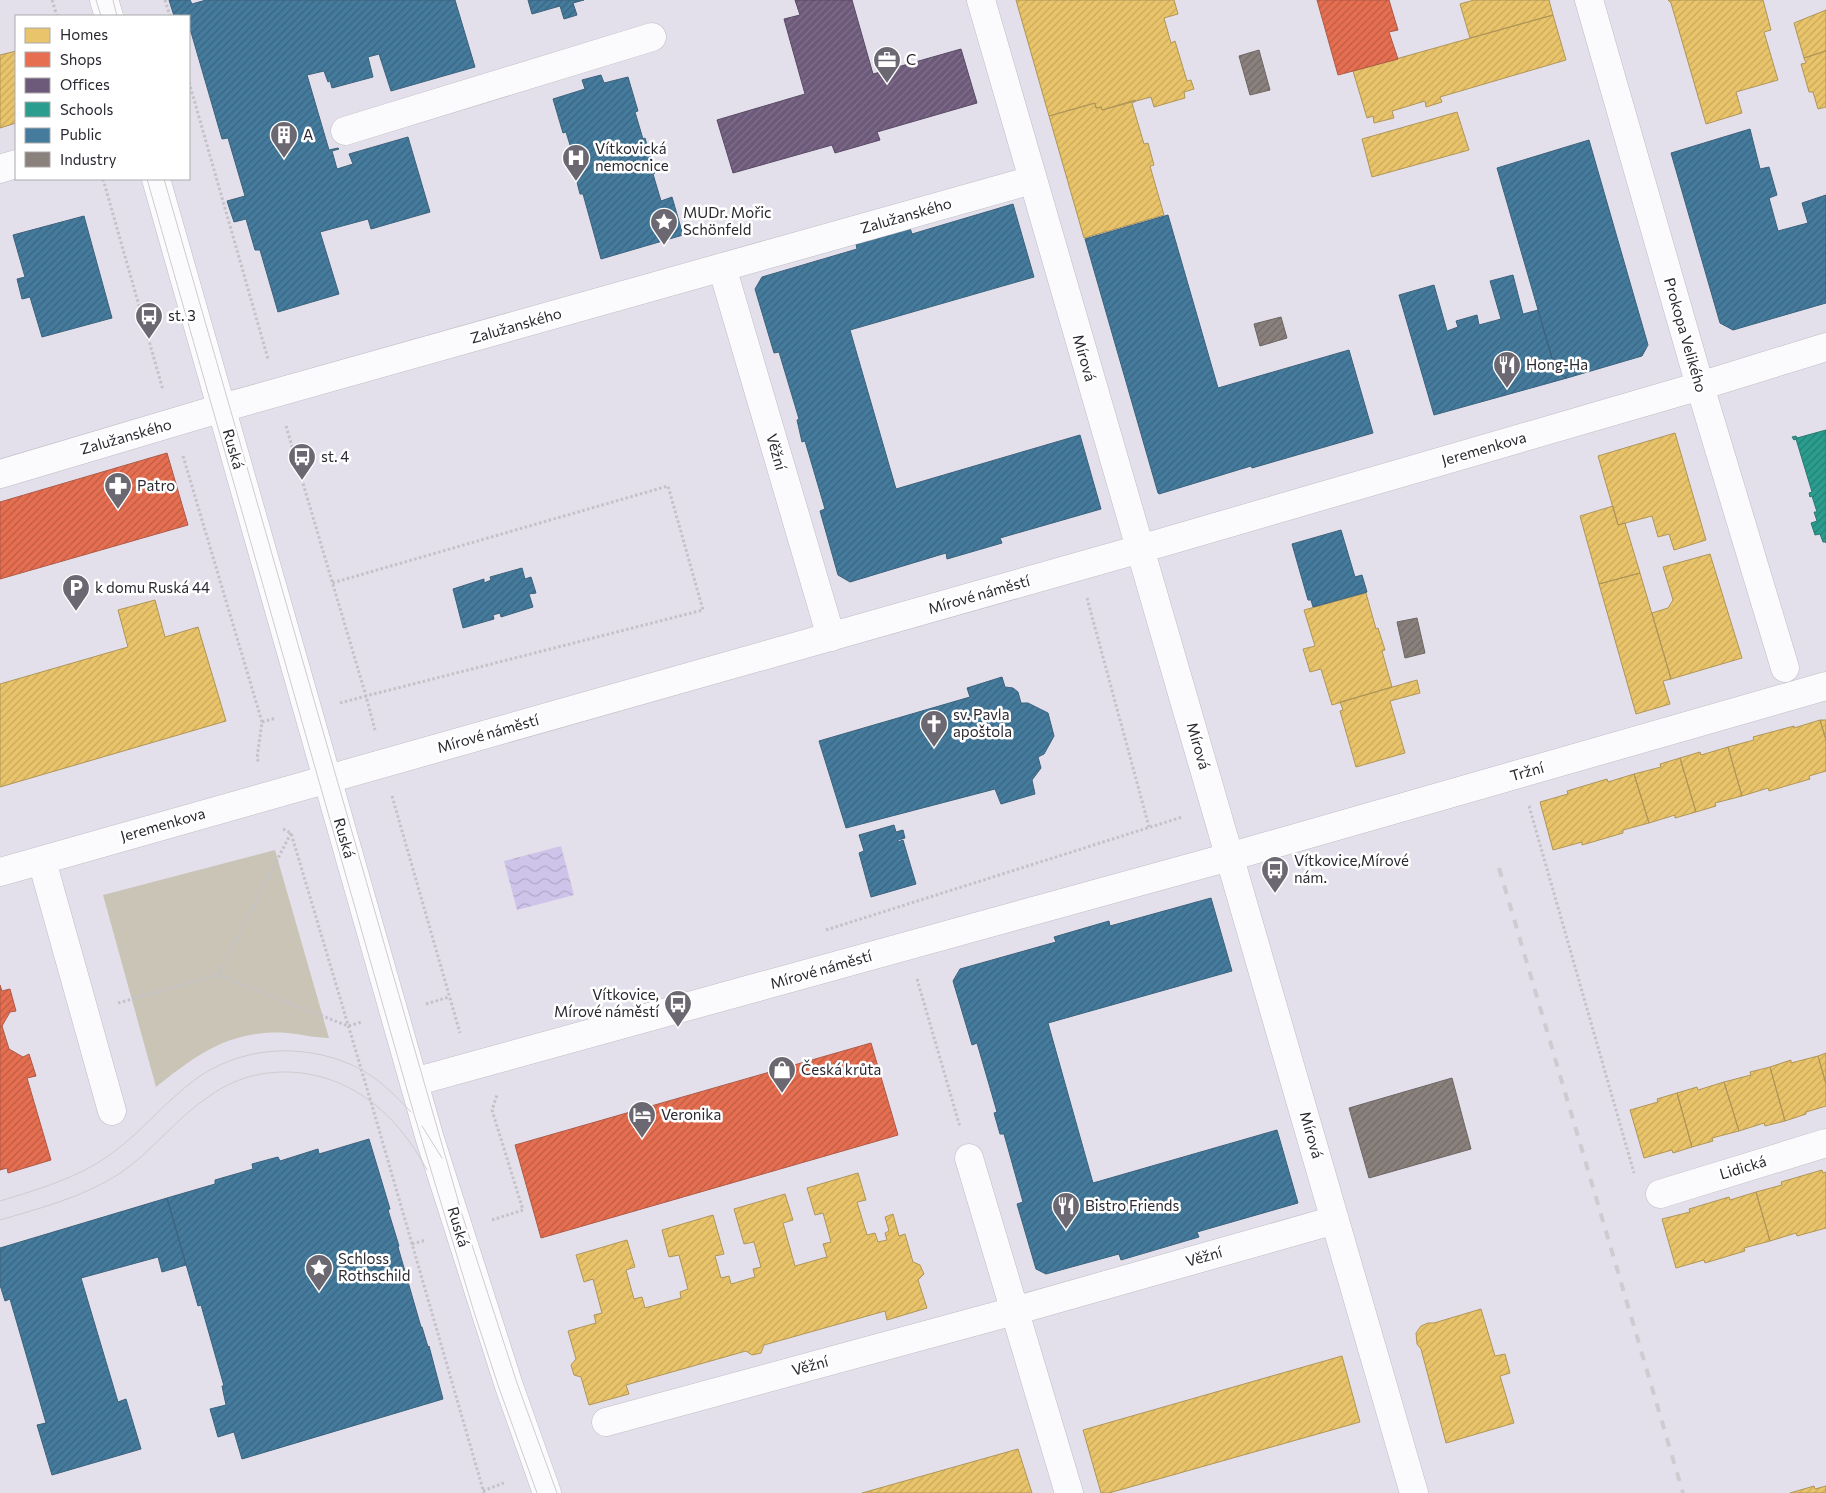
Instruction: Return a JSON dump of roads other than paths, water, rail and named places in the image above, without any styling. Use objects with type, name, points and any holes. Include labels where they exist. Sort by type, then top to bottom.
[{"type":"street","points":[[104,0],[109,15]]},
{"type":"street","name":"Mírová","points":[[981,0],[1414,1493]]},
{"type":"street","name":"Prokopa Velikého","points":[[1589,0],[1700,386],[1786,668]]},
{"type":"street","points":[[345,132],[652,37]]},
{"type":"street","points":[[0,169],[15,164]]},
{"type":"street","name":"Ruská","points":[[156,180],[327,780],[458,1230],[508,1386],[547,1493]]},
{"type":"street","name":"Zalužanského","points":[[0,474],[222,408],[1032,180]]},
{"type":"street","name":"Věžní","points":[[722,267],[831,637]]},
{"type":"street","name":"Jeremenkova","points":[[1140,549],[1700,386],[1826,347]]},
{"type":"street","name":"Mírové náměstí","points":[[327,780],[1140,549]]},
{"type":"street","name":"Tržní","points":[[1229,857],[1826,686]]},
{"type":"street","name":"Jeremenkova","points":[[0,872],[268,795],[327,780]]},
{"type":"street","name":"Mírové náměstí","points":[[414,1082],[1229,857]]},
{"type":"street","points":[[42,860],[112,1111]]},
{"type":"street","name":"Lidická","points":[[1660,1194],[1826,1143]]},
{"type":"street","points":[[969,1158],[1069,1493]]},
{"type":"street","name":"Věžní","points":[[606,1422],[1014,1311],[1335,1220]]},
{"type":"water","points":[[561,846],[574,895],[517,910],[504,861]]},
{"type":"tram line","points":[[96,0],[101,15]]},
{"type":"tram line","points":[[113,0],[117,15]]},
{"type":"tram line","points":[[147,180],[414,1114],[474,1312],[537,1493]]},
{"type":"tram line","points":[[164,180],[460,1207]]},
{"type":"tram line","points":[[0,1201],[58,1182],[85,1170],[123,1145],[200,1076],[219,1065],[259,1053],[301,1052],[343,1061],[376,1079],[411,1112]]},
{"type":"tram line","points":[[0,1220],[61,1201],[105,1182],[131,1165],[187,1113],[211,1095],[230,1084],[270,1073],[291,1072],[312,1075],[352,1089],[379,1108],[395,1123],[416,1151],[427,1170]]},
{"type":"tram line","points":[[422,1126],[442,1158]]},
{"type":"tram line","points":[[458,1202],[517,1383],[557,1493]]},
{"type":"railway","points":[[1499,868],[1683,1493]]},
{"type":"place","name":"C","points":[[887,84]]},
{"type":"place","name":"A","points":[[284,159]]},
{"type":"place","name":"Vítkovická nemocnice","points":[[576,182]]},
{"type":"place","name":"MUDr. Mořic Schönfeld","points":[[664,246]]},
{"type":"place","name":"st. 3","points":[[149,340]]},
{"type":"place","name":"Hong-Ha","points":[[1507,389]]},
{"type":"place","name":"st. 4","points":[[302,481]]},
{"type":"place","name":"Patro","points":[[118,510]]},
{"type":"place","name":"k domu Ruská 44","points":[[76,612]]},
{"type":"place","name":"sv. Pavla apoštola","points":[[934,748]]},
{"type":"place","name":"Vítkovice,Mírové nám.","points":[[1275,894]]},
{"type":"place","name":"Vítkovice, Mírové náměstí","points":[[678,1028]]},
{"type":"place","name":"Česká krůta","points":[[782,1094]]},
{"type":"place","name":"Veronika","points":[[642,1139]]},
{"type":"place","name":"Bistro Friends","points":[[1066,1230]]},
{"type":"place","name":"Schloss Rothschild","points":[[319,1292]]}]
